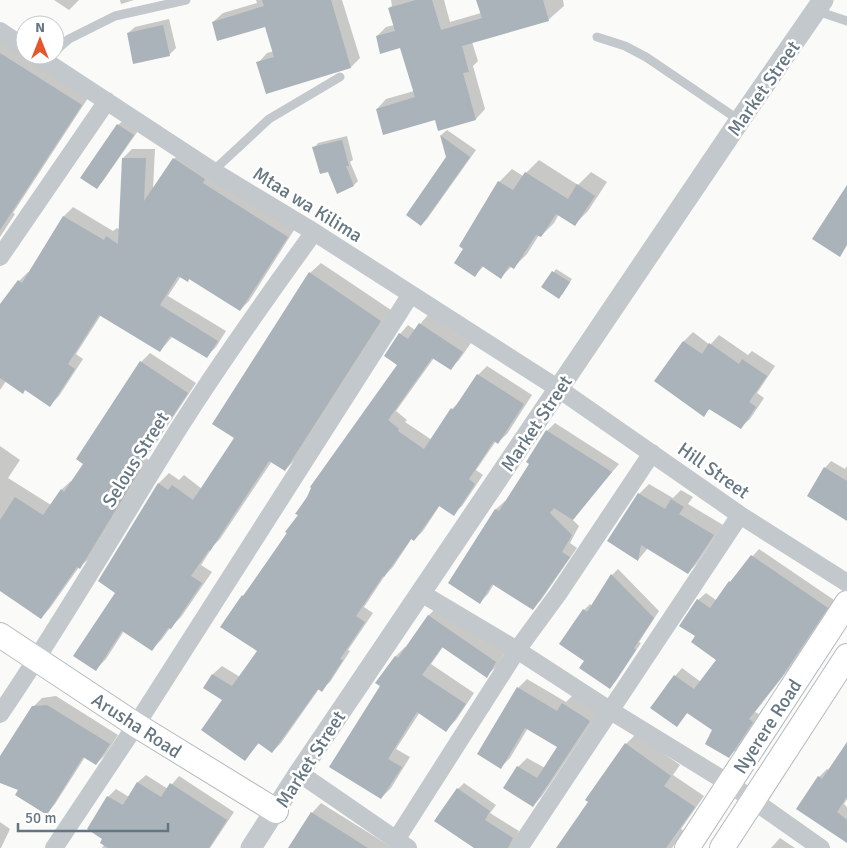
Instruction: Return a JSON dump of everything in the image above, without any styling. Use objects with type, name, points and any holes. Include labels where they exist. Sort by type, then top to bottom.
[{"type":"main road","name":"Nyerere Road","points":[[686,848],[730,784],[847,602]]},
{"type":"main road","name":"Arusha Road","points":[[0,635],[136,725],[276,811]]},
{"type":"main road","name":"Nyerere Road","points":[[722,848],[847,656]]},
{"type":"street","name":"Market Street","points":[[251,848],[299,773],[740,120],[820,5]]},
{"type":"street","points":[[0,31],[15,41]]},
{"type":"street","name":"Mtaa wa Kilima","points":[[59,65],[107,101],[213,171],[314,232],[559,389]]},
{"type":"street","points":[[0,256],[107,101]]},
{"type":"street","name":"Selous Street","points":[[0,714],[37,660],[169,443],[243,331],[314,232]]},
{"type":"street","points":[[54,848],[136,725],[411,294]]},
{"type":"street","name":"Hill Street","points":[[559,389],[740,515],[847,583]]},
{"type":"street","points":[[299,773],[402,844],[518,650],[558,594],[652,453]]},
{"type":"street","points":[[519,848],[740,515]]},
{"type":"street","points":[[421,593],[518,650],[611,711],[730,784],[820,848]]},
{"type":"lane","points":[[65,42],[115,16],[186,0]]},
{"type":"lane","points":[[820,5],[847,21]]},
{"type":"lane","points":[[597,37],[625,46],[646,57],[740,120]]},
{"type":"lane","points":[[213,171],[269,119],[340,77]]},
{"type":"building","points":[[262,0],[331,0],[351,68],[266,94],[256,62],[274,57],[265,27],[217,41],[212,22],[264,6]]},
{"type":"building","points":[[416,0],[432,0],[441,30],[482,18],[476,0],[543,0],[549,21],[462,46],[469,72],[463,73],[476,120],[438,131],[435,120],[383,135],[376,109],[415,97],[400,48],[380,54],[376,36],[395,31],[388,8]]},
{"type":"building","points":[[163,25],[170,56],[133,64],[127,33]]},
{"type":"building","points":[[0,53],[15,63],[15,65],[19,65],[82,105],[0,230]]},
{"type":"building","points":[[117,124],[134,135],[97,189],[80,178]]},
{"type":"building","points":[[440,135],[470,157],[421,226],[406,215],[446,157]]},
{"type":"building","points":[[342,140],[349,166],[346,166],[354,186],[337,194],[328,172],[320,174],[312,147]]},
{"type":"building","points":[[122,158],[146,158],[144,201],[173,158],[205,179],[203,183],[288,237],[240,311],[189,279],[188,282],[178,276],[160,305],[218,341],[207,358],[170,336],[160,352],[99,315],[68,364],[75,369],[50,407],[25,390],[23,394],[0,378],[0,304],[18,280],[22,283],[63,216],[104,240],[106,236],[118,244]]},
{"type":"building","points":[[525,172],[568,199],[577,184],[595,196],[575,226],[556,214],[541,237],[536,235],[514,269],[509,266],[501,279],[482,266],[475,277],[454,263],[463,249],[459,246],[498,181],[513,190]]},
{"type":"building","points":[[847,185],[847,245],[840,257],[812,239]]},
{"type":"building","points":[[552,271],[570,282],[559,299],[541,287]]},
{"type":"building","points":[[309,272],[381,321],[285,471],[269,461],[210,551],[191,576],[202,583],[171,629],[168,628],[152,651],[122,631],[96,671],[73,656],[115,593],[98,581],[158,483],[168,490],[172,485],[193,500],[234,438],[212,424]]},
{"type":"building","points":[[419,323],[463,352],[451,370],[432,358],[388,420],[399,429],[398,431],[424,449],[451,408],[453,410],[477,374],[524,404],[498,444],[494,441],[469,479],[475,484],[454,516],[439,506],[414,541],[411,539],[383,576],[356,616],[365,622],[340,659],[343,660],[322,692],[318,689],[272,753],[258,743],[245,761],[201,730],[222,700],[203,688],[212,674],[232,686],[257,651],[220,627],[287,533],[285,532],[298,515],[295,514],[307,497],[310,487],[397,365],[384,356],[399,333],[408,339]]},
{"type":"building","points":[[683,341],[702,354],[709,343],[739,364],[742,359],[767,376],[749,402],[756,407],[741,429],[709,409],[704,417],[654,381]]},
{"type":"building","points":[[140,361],[188,393],[138,468],[140,470],[80,569],[77,567],[41,619],[0,591],[0,520],[15,497],[43,515],[61,489],[64,492],[83,464],[76,459]]},
{"type":"building","points":[[546,430],[612,472],[573,520],[554,508],[550,513],[572,535],[562,552],[570,557],[533,610],[492,584],[480,604],[448,583],[495,509],[499,511],[529,464],[526,462]]},
{"type":"building","points":[[824,467],[847,481],[847,521],[807,496]]},
{"type":"building","points":[[638,493],[665,509],[671,499],[684,507],[679,514],[714,535],[688,574],[641,545],[638,561],[607,541]]},
{"type":"building","points":[[751,555],[828,608],[781,678],[749,719],[753,722],[729,758],[705,744],[712,730],[687,713],[677,727],[650,708],[674,675],[694,689],[716,660],[691,642],[695,636],[679,626],[697,599],[710,608]]},
{"type":"building","points":[[611,574],[654,618],[634,648],[636,650],[610,689],[579,668],[584,661],[559,644],[583,609],[587,612]]},
{"type":"building","points":[[428,615],[496,662],[487,678],[442,647],[422,675],[466,704],[446,732],[417,712],[388,759],[402,767],[381,799],[329,767],[380,686],[375,683],[395,656],[398,658]]},
{"type":"building","points":[[517,687],[557,711],[562,703],[590,721],[533,807],[503,788],[517,766],[537,778],[557,747],[525,728],[501,769],[477,754]]},
{"type":"building","points":[[47,705],[110,744],[96,765],[83,757],[47,815],[15,795],[18,790],[0,783],[0,756],[32,706]]},
{"type":"building","points":[[847,742],[847,797],[837,812],[847,820],[847,843],[796,809],[818,776],[822,779]]},
{"type":"building","points":[[625,743],[671,776],[664,786],[695,807],[666,848],[556,848],[588,802],[585,800]]},
{"type":"building","points":[[137,782],[161,797],[170,783],[227,820],[209,848],[108,848],[100,843],[102,839],[87,829],[107,796],[123,805]]},
{"type":"building","points":[[457,788],[490,811],[485,820],[513,838],[508,848],[474,848],[434,821]]},
{"type":"building","points":[[311,812],[368,848],[288,848]]}]
